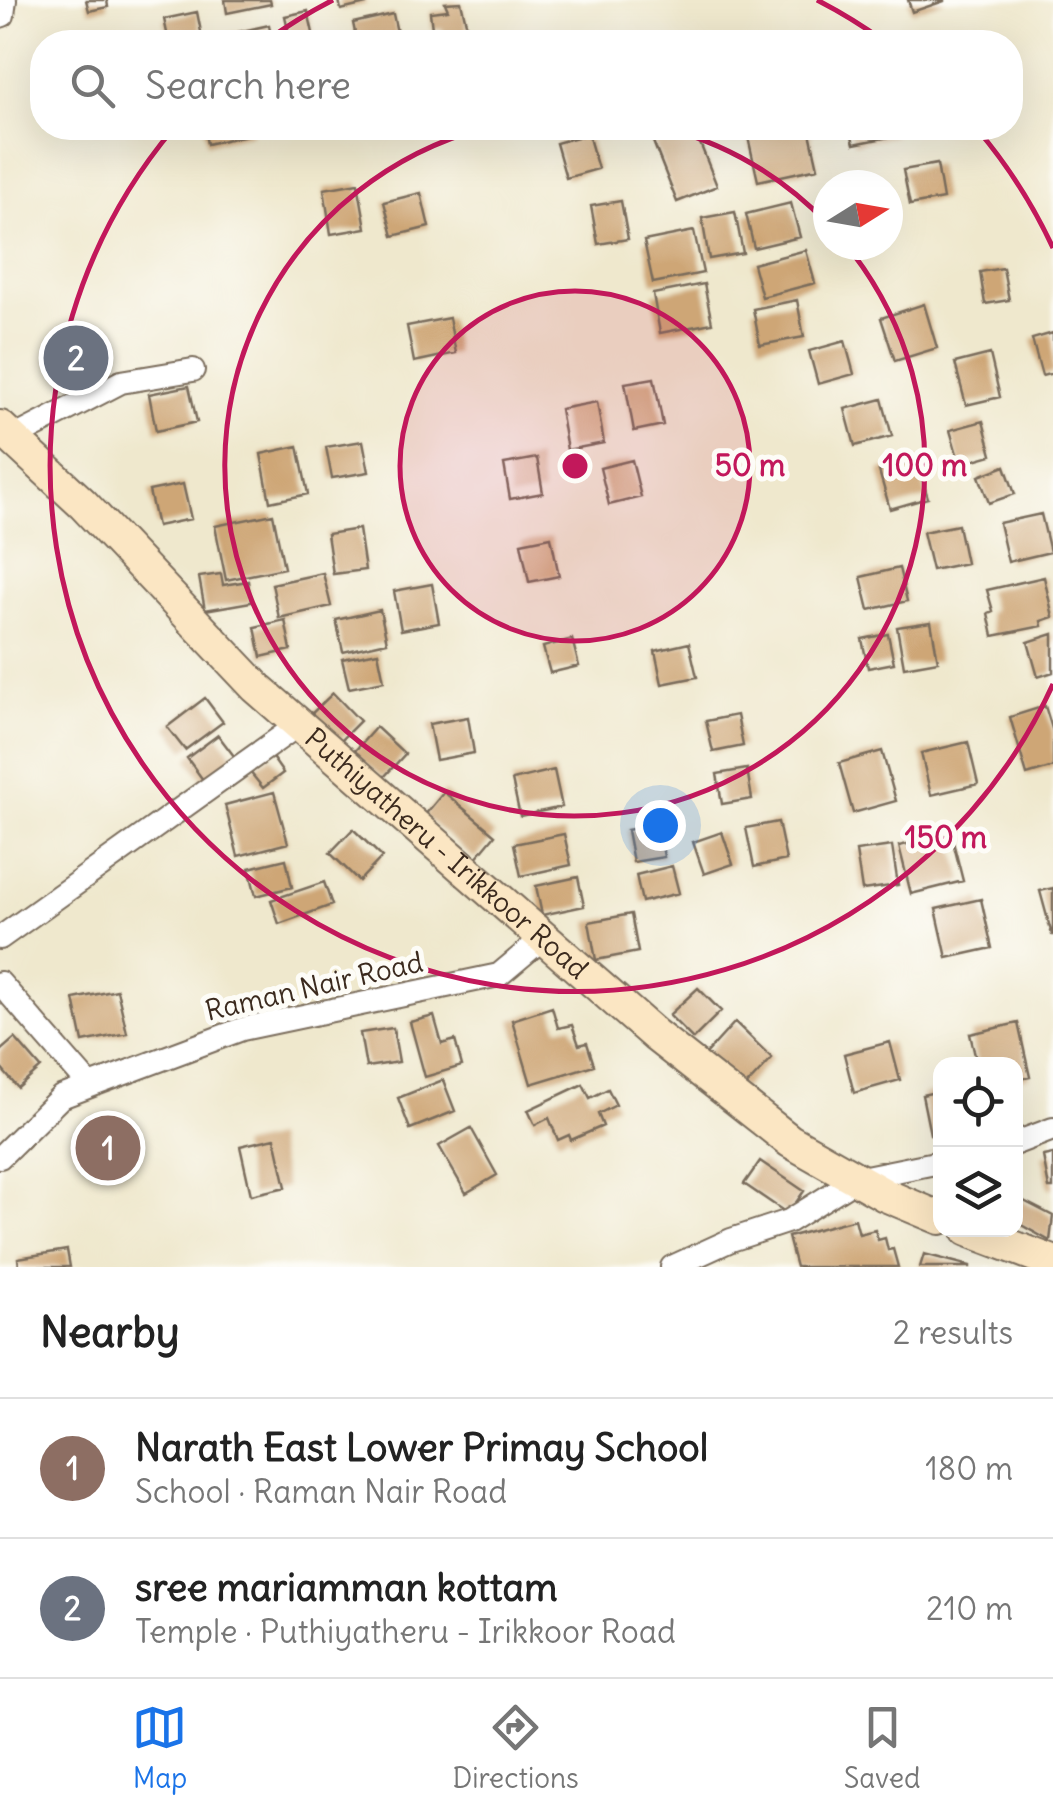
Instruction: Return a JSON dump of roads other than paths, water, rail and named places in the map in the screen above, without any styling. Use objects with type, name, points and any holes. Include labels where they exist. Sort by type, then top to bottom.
[{"type":"main road","name":"Puthiyatheru - Irikkoor Road","points":[[6,432],[83,504],[199,628],[298,724],[739,1104],[790,1141],[856,1179],[933,1215]]},
{"type":"main road","points":[[987,1237],[1053,1262]]},
{"type":"street","points":[[0,16],[5,0]]},
{"type":"street","points":[[6,432],[121,382],[193,370]]},
{"type":"street","points":[[0,938],[298,724]]},
{"type":"street","name":"Raman Nair Road","points":[[0,1158],[61,1097],[242,1029],[499,975],[543,938]]},
{"type":"street","points":[[0,983],[90,1086]]},
{"type":"street","points":[[1023,1140],[1053,1129]]},
{"type":"street","points":[[672,1267],[731,1240],[790,1221],[856,1179],[933,1163]]},
{"type":"place","name":"sree mariamman kottam","points":[[76,358]]},
{"type":"place","name":"Narath East Lower Primay School","points":[[108,1148]]}]
